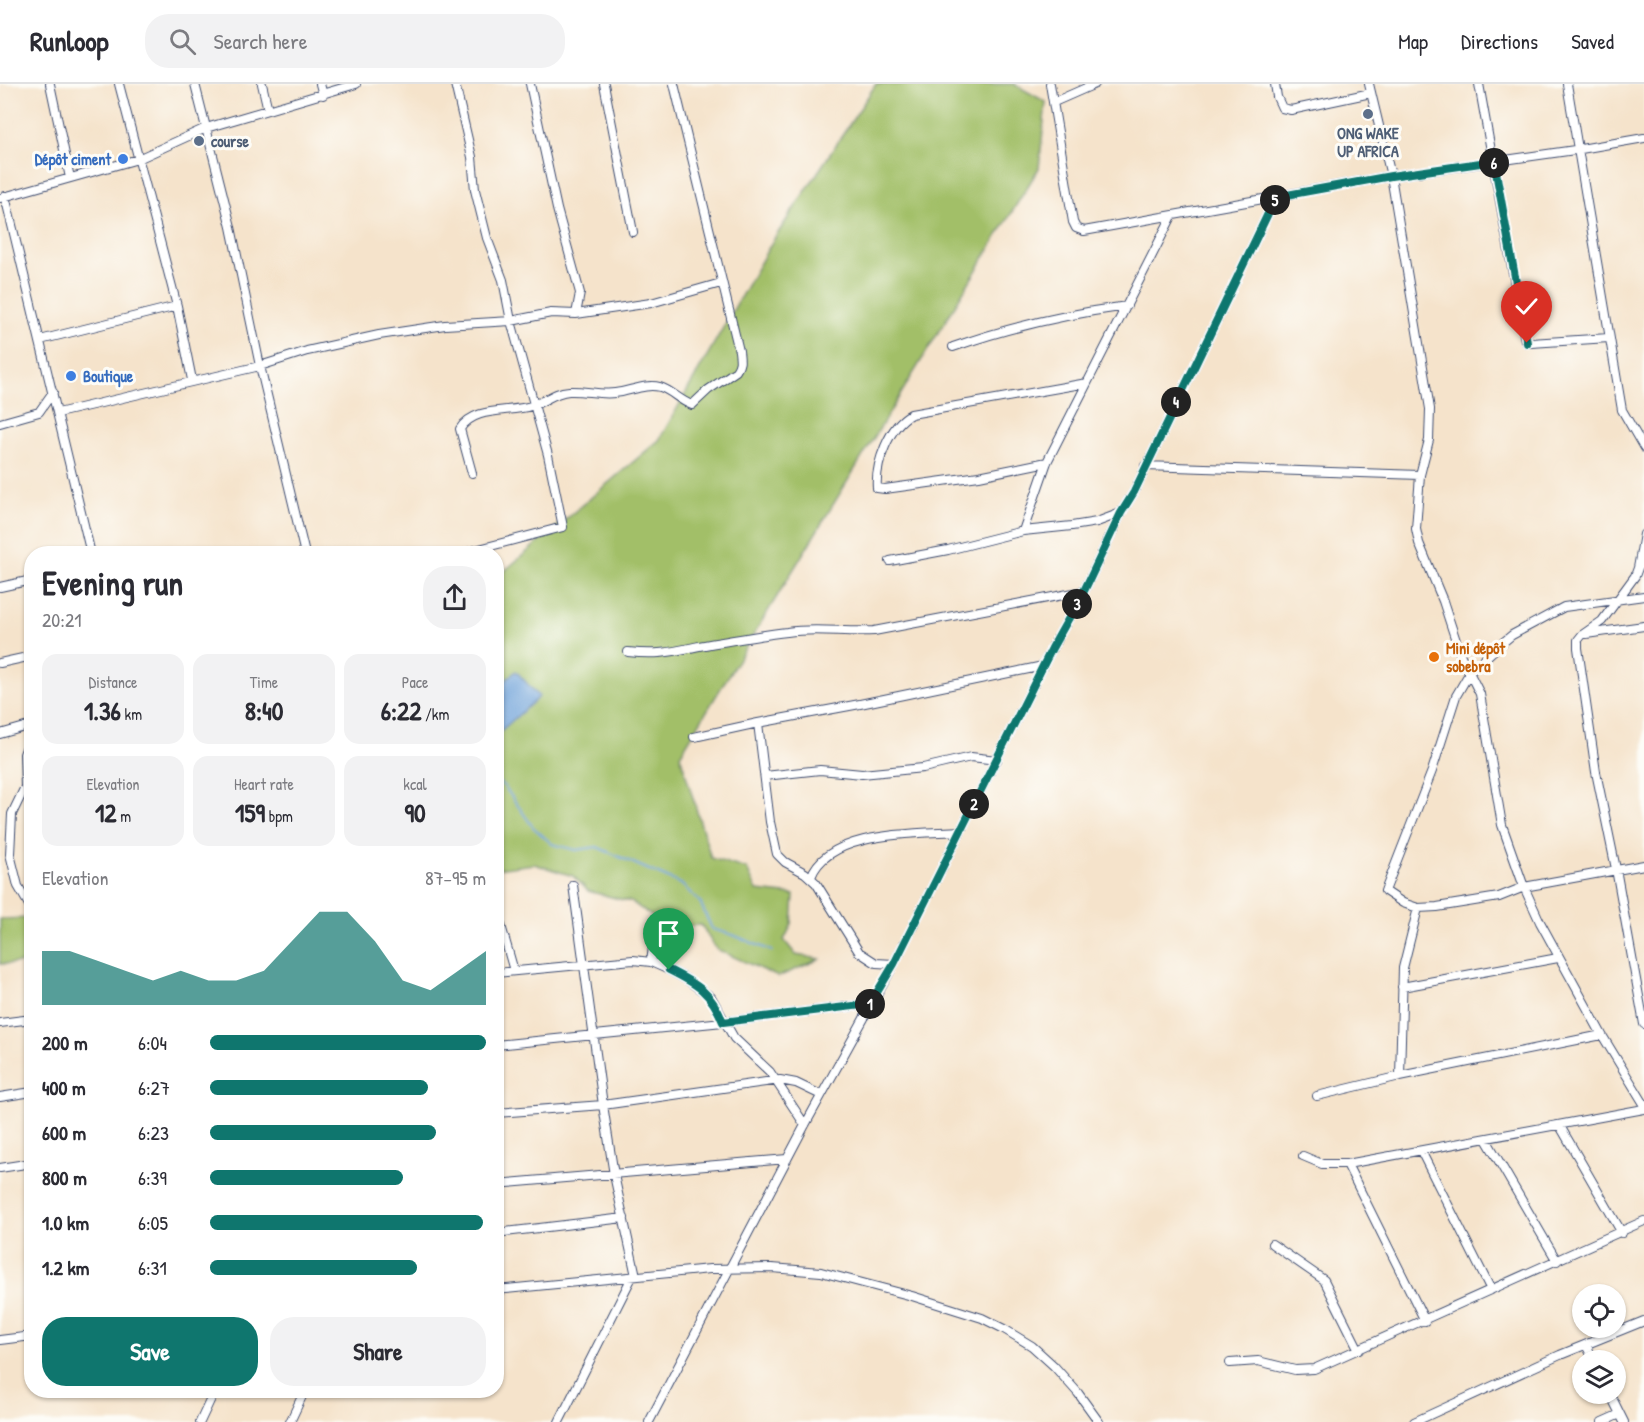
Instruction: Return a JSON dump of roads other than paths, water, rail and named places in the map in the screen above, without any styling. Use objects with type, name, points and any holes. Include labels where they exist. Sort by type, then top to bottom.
[{"type":"street","points":[[50,84],[70,178]]},
{"type":"street","points":[[119,84],[177,306],[192,380]]},
{"type":"street","points":[[195,84],[231,228],[260,366],[303,546]]},
{"type":"street","points":[[262,84],[268,110]]},
{"type":"street","points":[[320,84],[323,95]]},
{"type":"street","points":[[89,546],[53,392],[3,197],[138,159],[206,128],[356,84]]},
{"type":"street","points":[[455,84],[472,157],[475,190],[487,238],[503,280],[510,321],[548,455],[562,527],[490,546]]},
{"type":"street","points":[[530,84],[557,209],[580,293],[576,314]]},
{"type":"street","points":[[604,84],[633,232]]},
{"type":"street","points":[[472,473],[460,429],[466,420],[493,411],[510,411],[534,406],[561,392],[615,393],[661,387],[692,405],[708,390],[736,371],[741,362],[674,84]]},
{"type":"street","points":[[1050,84],[1073,222],[1076,228],[1084,231],[1391,176],[1644,138]]},
{"type":"street","points":[[1054,102],[1095,84]]},
{"type":"street","points":[[1275,84],[1282,108],[1290,110],[1371,93]]},
{"type":"street","points":[[1370,84],[1391,176],[1430,409],[1429,441],[1420,475],[1416,512],[1419,543],[1439,590],[1461,656],[1480,694],[1503,825],[1524,887],[1558,958],[1644,1104]]},
{"type":"street","points":[[1479,84],[1525,340],[1531,343],[1609,338]]},
{"type":"street","points":[[1567,84],[1622,410],[1644,448]]},
{"type":"street","points":[[649,1422],[821,1095],[894,964],[1043,666],[1134,492],[1276,197]]},
{"type":"street","points":[[1023,531],[1047,462],[1172,216]]},
{"type":"street","points":[[58,413],[260,366],[307,351],[379,335],[445,325],[510,321],[550,313],[576,314],[651,303],[721,283]]},
{"type":"street","points":[[40,340],[177,306]]},
{"type":"street","points":[[953,347],[1038,322],[1091,310],[1126,306]]},
{"type":"street","points":[[1047,462],[979,476],[880,490],[877,488],[877,471],[887,443],[903,418],[911,414],[1087,383]]},
{"type":"street","points":[[0,423],[39,412],[53,392]]},
{"type":"street","points":[[1145,466],[1420,475]]},
{"type":"street","points":[[891,561],[1023,531],[1097,522],[1121,513]]},
{"type":"street","points":[[1644,535],[1638,568],[1620,600],[1602,621],[1578,640],[1596,771],[1644,1024]]},
{"type":"street","points":[[0,587],[24,582]]},
{"type":"street","points":[[628,652],[671,653],[789,631],[816,629],[874,631],[1084,591]]},
{"type":"street","points":[[1644,596],[1573,605],[1557,611],[1512,635],[1470,672],[1456,696],[1432,771],[1385,891],[1403,903],[1418,908],[1437,907],[1499,897],[1524,887],[1644,865]]},
{"type":"street","points":[[1582,635],[1644,626]]},
{"type":"street","points":[[0,663],[24,658]]},
{"type":"street","points":[[694,736],[860,705],[1043,666]]},
{"type":"street","points":[[758,723],[770,822],[777,854],[785,862],[811,877],[826,896],[859,952],[876,963],[894,964]]},
{"type":"street","points":[[0,734],[24,727]]},
{"type":"street","points":[[765,776],[820,770],[862,774],[923,768],[971,757],[997,760]]},
{"type":"street","points":[[24,789],[12,814],[10,854],[18,886],[24,896]]},
{"type":"street","points":[[811,877],[822,859],[843,846],[881,838],[960,831]]},
{"type":"street","points":[[559,1422],[634,1277],[603,1105],[573,885]]},
{"type":"street","points":[[1400,1076],[1402,987],[1406,950],[1418,908]]},
{"type":"street","points":[[651,962],[656,925]]},
{"type":"street","points":[[504,936],[514,971]]},
{"type":"street","points":[[1402,987],[1558,958]]},
{"type":"street","points":[[504,972],[633,960],[651,962],[686,979],[716,1004],[723,1022],[739,1044],[765,1065],[805,1125]]},
{"type":"street","points":[[504,1044],[723,1022],[870,1004]]},
{"type":"street","points":[[0,1023],[24,1020]]},
{"type":"street","points":[[1317,1096],[1400,1076],[1602,1035]]},
{"type":"street","points":[[504,1112],[603,1105],[776,1080],[796,1083],[821,1095]]},
{"type":"street","points":[[0,1097],[24,1093]]},
{"type":"street","points":[[1303,1156],[1322,1164],[1347,1164],[1644,1109]]},
{"type":"street","points":[[1560,1126],[1622,1233]]},
{"type":"street","points":[[1486,1139],[1557,1261]]},
{"type":"street","points":[[1421,1151],[1491,1290]]},
{"type":"street","points":[[504,1183],[787,1160]]},
{"type":"street","points":[[0,1167],[24,1164]]},
{"type":"street","points":[[1347,1164],[1425,1321]]},
{"type":"street","points":[[504,1232],[624,1218]]},
{"type":"street","points":[[1230,1363],[1258,1361],[1303,1371],[1314,1369],[1622,1233],[1644,1221]]},
{"type":"street","points":[[1272,1244],[1324,1280],[1359,1350]]},
{"type":"street","points":[[504,1288],[729,1269],[781,1268],[821,1272],[912,1296],[982,1318],[1004,1329],[1039,1353],[1078,1393],[1099,1422]]},
{"type":"street","points":[[1414,1422],[1644,1321]]},
{"type":"street","points":[[0,1340],[24,1337]]},
{"type":"street","points":[[1586,1345],[1589,1350]]},
{"type":"street","points":[[201,1422],[212,1398]]},
{"type":"street","points":[[290,1422],[301,1398]]},
{"type":"street","points":[[1602,1422],[1622,1418],[1615,1404]]},
{"type":"water","points":[[516,671],[539,697],[504,728],[504,682]]},
{"type":"waterway","points":[[504,786],[533,827],[552,844],[576,850],[597,847],[681,884],[700,902],[712,929],[772,951]]},
{"type":"place","name":"ONG WAKE UP AFRICA","points":[[1368,114]]},
{"type":"place","name":"course","points":[[199,141]]},
{"type":"place","name":"Dépôt ciment","points":[[123,159]]},
{"type":"place","name":"Boutique","points":[[71,376]]},
{"type":"place","name":"Mini dépôt sobebra","points":[[1434,657]]}]
